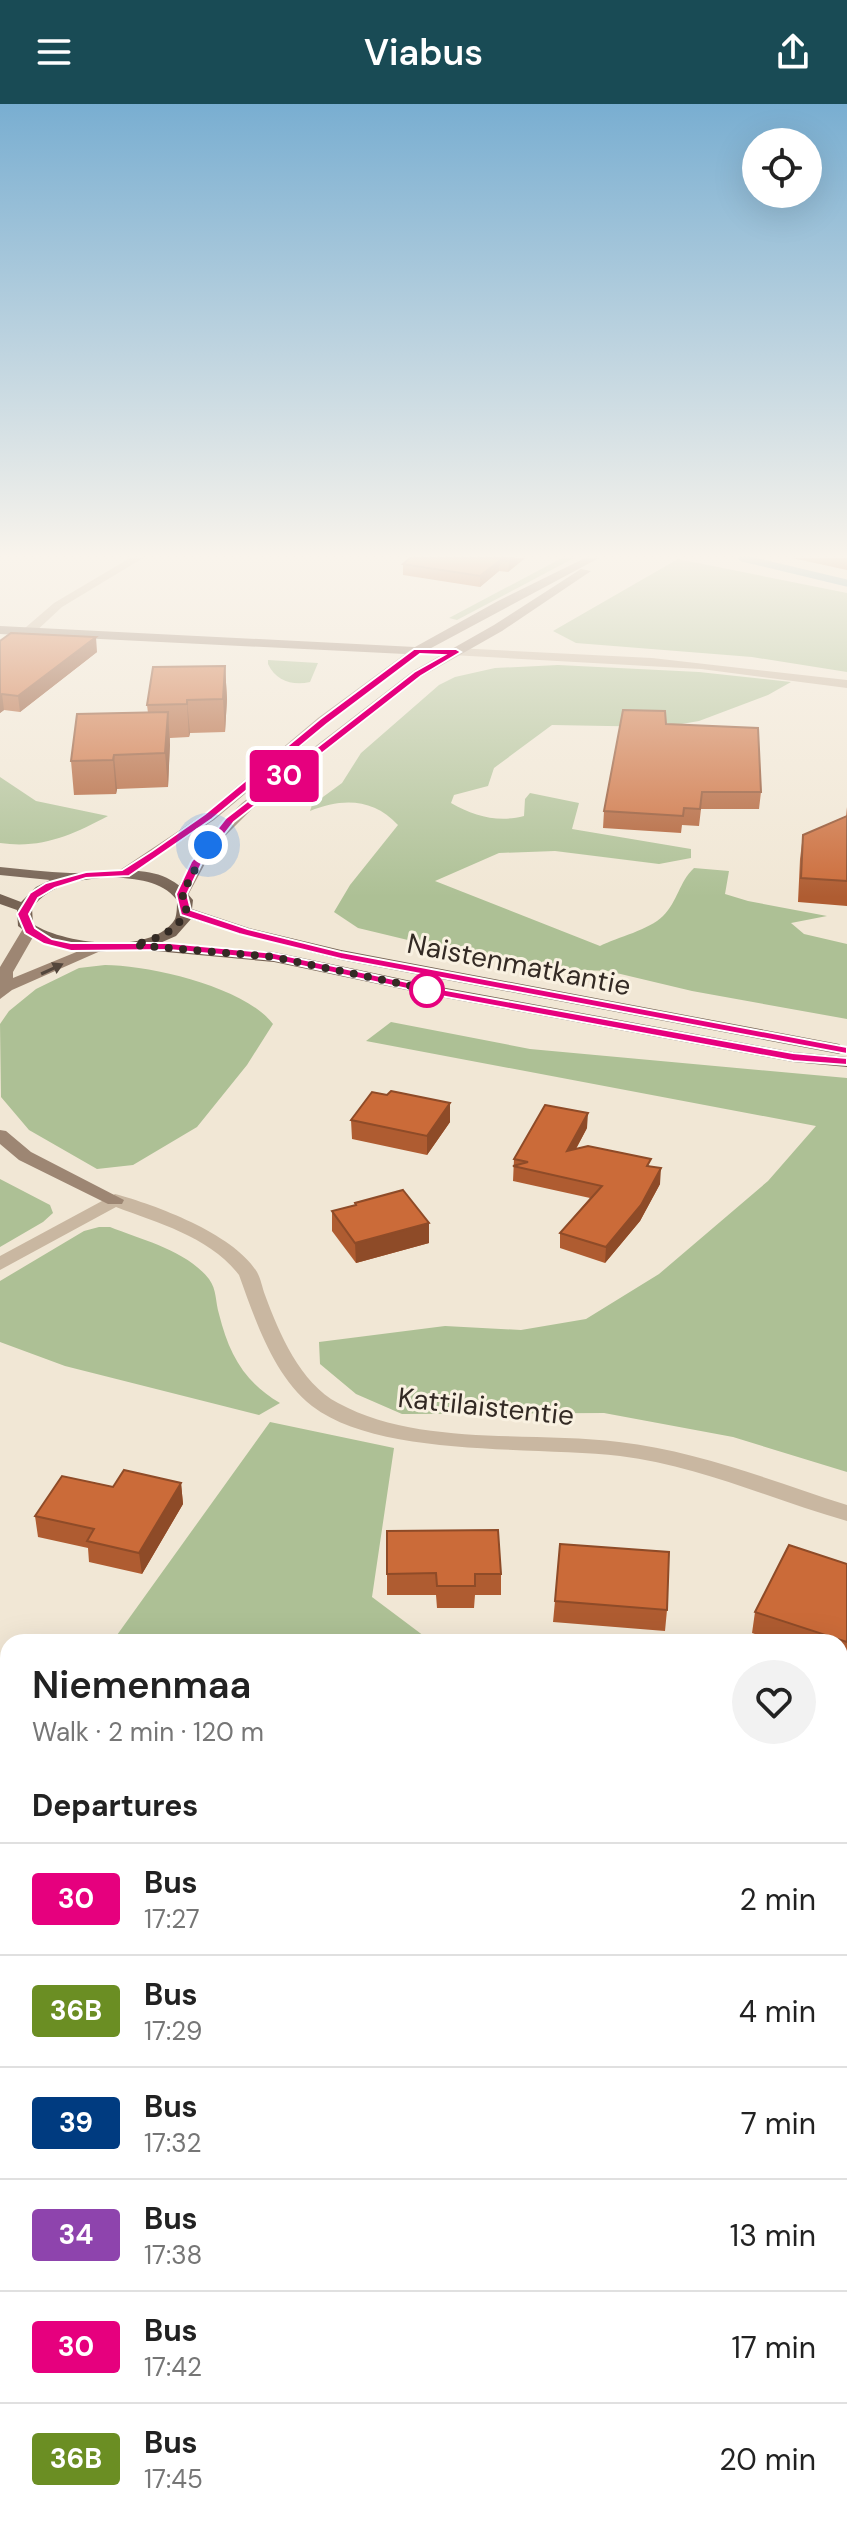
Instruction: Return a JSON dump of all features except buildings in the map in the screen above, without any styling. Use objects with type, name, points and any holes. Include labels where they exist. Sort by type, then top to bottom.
[{"type":"main road","points":[[125,873],[209,817],[323,721],[390,671]]},
{"type":"main road","points":[[73,878],[42,890],[24,908],[23,920],[29,930],[59,945],[97,949],[134,945],[170,930],[186,912],[182,894],[197,862],[230,820],[422,671]]},
{"type":"main road","points":[[0,871],[73,878],[125,873],[159,880],[182,894]]},
{"type":"main road","points":[[0,899],[24,908]]},
{"type":"main road","name":"Naistenmatkantie","points":[[186,912],[244,931],[341,955],[847,1051]]},
{"type":"main road","points":[[3,991],[5,972],[29,930]]},
{"type":"main road","name":"Naistenmatkantie","points":[[134,945],[274,957],[482,1000],[793,1057],[847,1062]]},
{"type":"main road","points":[[3,991],[97,949]]},
{"type":"main road","points":[[0,1135],[25,1156],[115,1200]]},
{"type":"street","points":[[772,671],[847,684]]},
{"type":"street","points":[[0,1264],[115,1200]]},
{"type":"street","name":"Kattilaistentie","points":[[115,1200],[174,1224],[226,1251],[247,1272],[296,1376],[315,1398],[330,1408],[388,1427],[433,1435],[670,1456],[847,1513]]},
{"type":"green space","points":[[272,671],[315,671],[310,682],[286,681]]},
{"type":"green space","points":[[481,671],[683,671],[791,682],[768,695],[699,721],[664,727],[552,725],[494,768],[488,786],[454,795],[451,803],[477,815],[505,819],[524,816],[525,799],[530,793],[579,803],[572,829],[691,849],[691,858],[659,864],[555,851],[499,853],[435,881],[600,946],[657,921],[672,904],[694,868],[729,871],[725,894],[827,916],[791,923],[804,934],[847,944],[847,1019],[692,991],[608,971],[552,969],[412,941],[358,928],[334,912],[350,885],[398,825],[368,805],[334,804],[310,811],[312,805],[342,783],[361,753],[439,685],[455,677]]},
{"type":"green space","points":[[0,777],[36,801],[108,816],[56,839],[30,844],[0,843]]},
{"type":"green space","points":[[105,965],[170,974],[219,989],[260,1011],[273,1024],[247,1065],[197,1127],[133,1165],[97,1169],[29,1130],[1,1097],[0,1024],[9,1011],[36,989],[79,968]]},
{"type":"green space","points":[[391,1022],[530,1049],[847,1078],[847,1472],[733,1437],[604,1413],[402,1414],[356,1394],[320,1364],[319,1342],[445,1326],[521,1330],[586,1319],[659,1274],[768,1181],[816,1126],[366,1041]]},
{"type":"green space","points":[[0,1179],[50,1205],[53,1213],[0,1247]]},
{"type":"green space","points":[[110,1227],[163,1247],[199,1269],[213,1287],[223,1328],[240,1366],[257,1386],[280,1403],[259,1415],[65,1366],[0,1342],[0,1281],[84,1231]]},
{"type":"green space","points":[[270,1422],[394,1448],[372,1597],[421,1634],[118,1634]]},
{"type":"bus line","name":"30","points":[[389,671],[323,721],[209,817],[125,873],[86,875],[61,881],[34,896],[23,914],[29,930],[48,941],[71,947],[97,949],[134,945],[274,957],[435,991],[793,1057],[847,1062]]},
{"type":"bus line","name":"30","points":[[422,671],[230,820],[197,862],[182,894],[186,912],[244,931],[341,955],[618,1010],[847,1051]]},
{"type":"route","points":[[208,845],[182,894],[187,906],[178,924],[161,935],[134,945],[274,957],[435,991],[427,990]]}]
